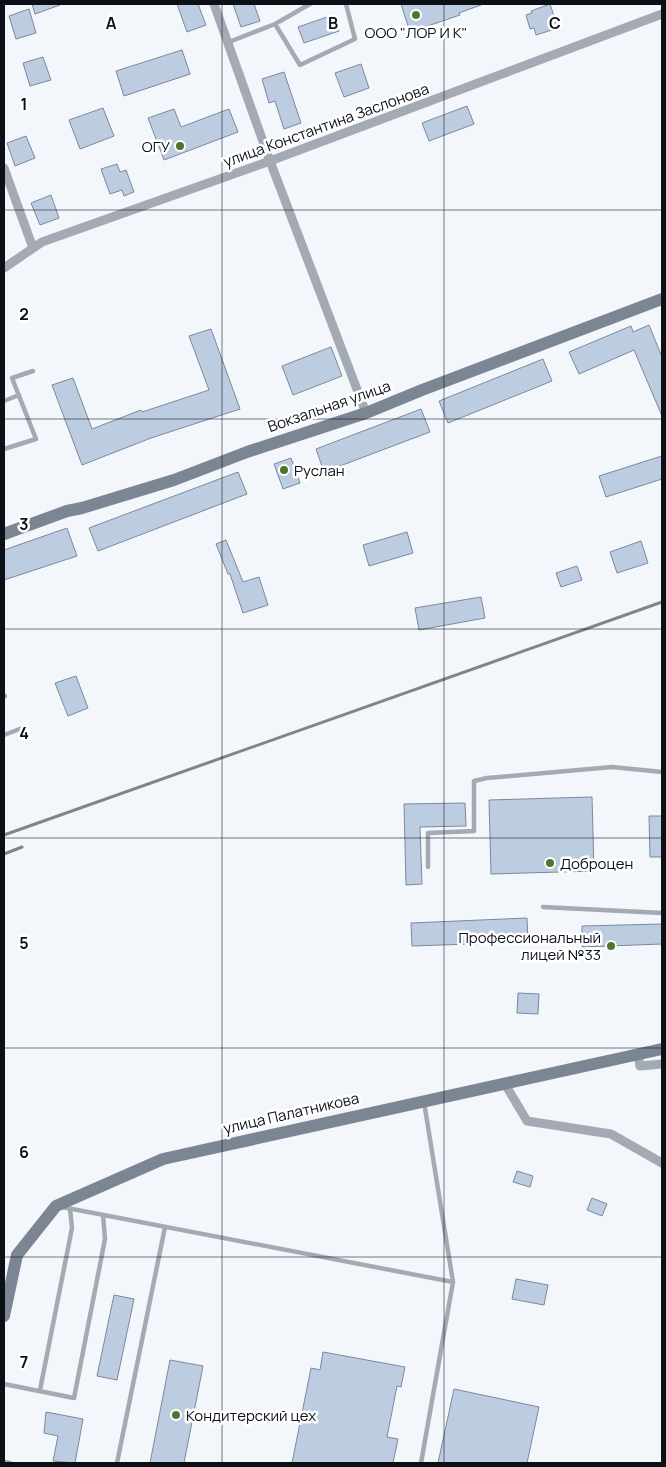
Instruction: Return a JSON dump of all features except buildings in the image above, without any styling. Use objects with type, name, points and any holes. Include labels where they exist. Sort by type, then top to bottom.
[{"type":"street","points":[[214,4],[270,161],[366,413]]},
{"type":"street","name":"улица Константина Заслонова","points":[[4,268],[42,242],[270,161],[662,14]]},
{"type":"street","points":[[4,168],[33,248]]},
{"type":"street","name":"Вокзальная улица","points":[[4,534],[67,511],[174,480],[247,452],[366,413],[662,299]]},
{"type":"street","name":"улица Палатникова","points":[[4,1316],[17,1255],[56,1206],[163,1159],[662,1049]]},
{"type":"street","points":[[638,1054],[640,1066],[662,1064]]},
{"type":"street","points":[[505,1084],[527,1121],[610,1134],[662,1163]]},
{"type":"lane","points":[[228,42],[275,24],[310,4]]},
{"type":"lane","points":[[275,24],[300,65],[355,39],[346,4]]},
{"type":"lane","points":[[4,449],[36,439],[12,378],[32,371]]},
{"type":"lane","points":[[4,401],[19,395]]},
{"type":"lane","points":[[4,734],[25,727]]},
{"type":"lane","points":[[428,867],[428,833],[474,831],[474,781],[487,778],[612,767],[662,772]]},
{"type":"lane","points":[[542,907],[662,913]]},
{"type":"lane","points":[[421,1463],[452,1282],[424,1101]]},
{"type":"lane","points":[[56,1206],[452,1282]]},
{"type":"lane","points":[[40,1390],[72,1228],[70,1209]]},
{"type":"lane","points":[[4,1384],[74,1398],[105,1239],[103,1215]]},
{"type":"lane","points":[[117,1463],[166,1227]]},
{"type":"lane","points":[[4,1462],[10,1463]]},
{"type":"railway","points":[[4,835],[662,602]]},
{"type":"railway","points":[[4,854],[22,847]]},
{"type":"place","name":"ООО \"ЛОР И К\"","points":[[416,15]]},
{"type":"place","name":"ОГУ","points":[[180,146]]},
{"type":"place","name":"Руслан","points":[[284,470]]},
{"type":"place","name":"Доброцен","points":[[550,863]]},
{"type":"place","name":"Профессиональный лицей №33","points":[[611,946]]},
{"type":"place","name":"Кондитерский цех","points":[[176,1415]]}]
